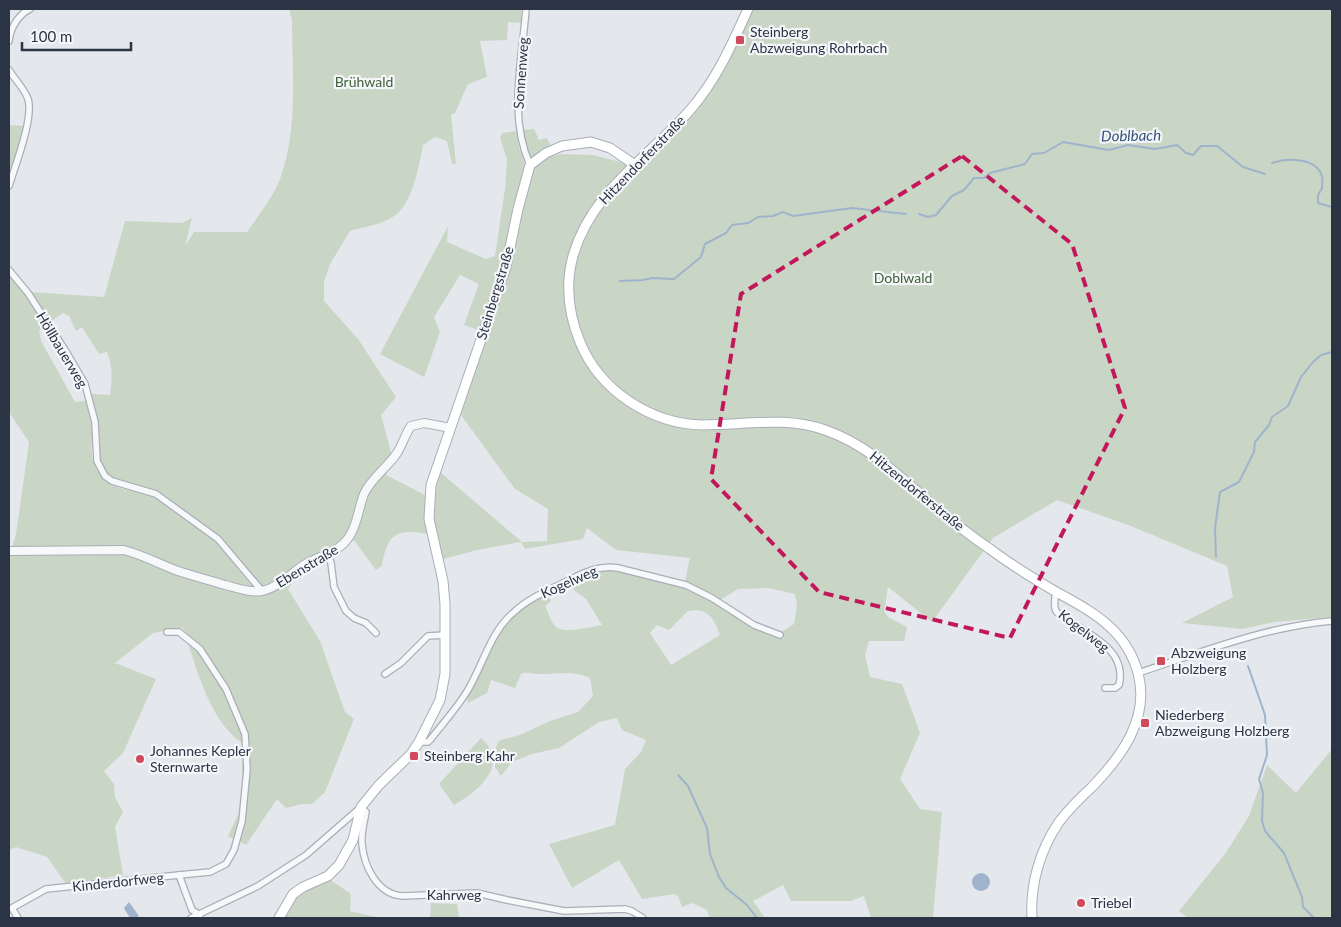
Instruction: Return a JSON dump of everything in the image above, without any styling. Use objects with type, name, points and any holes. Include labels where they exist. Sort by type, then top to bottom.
[{"type":"main road","name":"Hitzendorferstraße","points":[[748,9],[717,73],[703,94],[678,123],[604,196],[588,218],[575,249],[569,274],[570,308],[577,333],[589,360],[610,386],[639,408],[661,417],[704,425],[764,422],[792,423],[814,426],[843,437],[879,459],[938,510],[987,547],[1021,571],[1079,604],[1111,627],[1126,646],[1138,673],[1140,704],[1139,714],[1132,735],[1112,765],[1072,806],[1052,834],[1035,877],[1032,918]]},
{"type":"main road","points":[[530,165],[562,146],[591,142],[610,148],[635,166]]},
{"type":"main road","name":"Steinbergstraße","points":[[361,807],[379,785],[411,754],[435,711],[442,691],[445,674],[443,581],[429,509],[431,485],[506,268],[518,209],[530,165]]},
{"type":"main road","points":[[279,918],[293,894],[309,884],[328,876],[339,865],[353,840],[361,807]]},
{"type":"street","points":[[9,41],[13,27],[23,12],[30,9]]},
{"type":"street","name":"Sonnenweg","points":[[526,9],[518,101],[521,138],[530,165]]},
{"type":"street","points":[[9,70],[25,93],[29,109],[23,140],[9,186]]},
{"type":"street","name":"Höllbauerweg","points":[[9,270],[28,293],[85,384],[95,422],[96,461],[105,476],[112,481],[156,494],[218,538],[262,591]]},
{"type":"street","name":"Ebenstraße","points":[[9,551],[124,550],[140,554],[193,575],[249,591],[262,591],[276,586],[307,563],[328,554],[342,545],[356,524],[364,494],[398,452],[412,426],[424,423],[450,428]]},
{"type":"street","points":[[328,554],[334,587],[346,611],[354,618],[366,623],[376,633]]},
{"type":"street","name":"Kogelweg","points":[[419,742],[428,742],[462,700],[475,678],[494,636],[508,618],[528,602],[595,569],[618,568],[686,585],[712,598],[754,625],[780,635]]},
{"type":"street","name":"Kogelweg","points":[[1056,592],[1054,604],[1058,614],[1105,645],[1115,658],[1119,671],[1119,685],[1115,688],[1105,688]]},
{"type":"street","points":[[1138,673],[1254,634],[1297,625],[1332,621]]},
{"type":"street","points":[[167,632],[179,632],[200,649],[226,689],[245,734],[247,769],[242,821],[234,850],[226,864],[210,872],[179,875]]},
{"type":"street","points":[[386,674],[401,663],[428,636],[445,635]]},
{"type":"street","points":[[191,918],[258,886],[306,855],[361,807]]},
{"type":"street","name":"Kahrweg","points":[[361,807],[366,812],[362,843],[365,861],[382,888],[390,894],[402,896],[477,893],[564,910],[625,909],[643,918]]},
{"type":"street","name":"Kinderdorfweg","points":[[18,918],[10,908],[46,889],[179,875],[192,910],[200,915]]},
{"type":"highlighted area","points":[[962,156],[1072,244],[1125,408],[1010,638],[819,592],[711,479],[741,294]]},
{"type":"green space","name":"Brühwald","points":[[289,9],[521,9],[521,23],[508,22],[507,40],[480,41],[487,77],[468,84],[455,113],[451,115],[456,164],[452,164],[447,141],[435,137],[423,145],[413,186],[404,205],[391,218],[350,231],[330,264],[324,282],[324,301],[358,339],[396,397],[381,415],[393,460],[386,475],[425,495],[428,534],[408,532],[395,536],[390,540],[382,566],[376,570],[354,540],[302,570],[288,589],[320,641],[345,712],[354,719],[325,792],[312,804],[302,804],[286,808],[277,799],[246,845],[228,836],[239,813],[242,795],[242,743],[220,721],[212,706],[198,675],[183,628],[153,633],[115,663],[156,679],[123,753],[104,771],[114,784],[115,797],[123,812],[115,827],[123,875],[66,884],[47,857],[16,847],[9,850],[9,554],[16,534],[29,442],[9,412],[9,274],[47,325],[39,330],[41,341],[75,402],[86,401],[91,427],[92,455],[99,473],[106,480],[122,489],[132,491],[151,490],[113,478],[104,472],[98,460],[98,428],[91,394],[110,395],[112,374],[107,352],[99,354],[82,327],[76,331],[69,316],[63,313],[50,322],[38,306],[31,292],[104,297],[125,221],[182,223],[192,218],[185,246],[194,232],[247,232],[276,188],[287,154],[293,97],[292,21]]},
{"type":"green space","name":"Doblwald","points":[[753,9],[1332,9],[1332,617],[1274,622],[1242,629],[1182,623],[1233,597],[1227,566],[1131,526],[1057,500],[993,538],[932,622],[888,587],[884,611],[888,617],[907,627],[904,641],[869,641],[865,655],[870,677],[902,684],[920,733],[900,779],[920,809],[942,812],[933,918],[871,918],[864,896],[851,901],[791,901],[783,885],[753,901],[765,918],[710,918],[707,910],[692,903],[682,907],[678,896],[674,894],[642,899],[619,860],[572,888],[549,844],[615,825],[625,769],[641,752],[646,740],[622,730],[617,718],[599,722],[559,748],[532,754],[512,762],[501,776],[495,767],[495,752],[500,740],[520,735],[550,721],[578,712],[593,696],[590,678],[570,673],[525,673],[521,674],[515,688],[491,680],[487,693],[468,703],[467,698],[496,637],[505,623],[521,608],[543,595],[549,596],[551,601],[545,606],[556,627],[565,630],[602,625],[586,599],[575,591],[569,582],[588,573],[608,568],[685,587],[784,639],[781,632],[794,624],[797,605],[795,594],[768,588],[738,589],[720,600],[685,581],[690,558],[616,550],[587,528],[583,539],[525,549],[521,542],[477,550],[443,559],[434,527],[434,493],[440,472],[522,542],[547,541],[548,509],[515,489],[461,415],[506,267],[533,168],[547,157],[561,154],[593,155],[644,168],[709,91],[732,55]],"holes":[[[688,611],[701,611],[709,615],[720,635],[671,665],[650,633],[657,625],[669,630]]]},
{"type":"green space","points":[[9,125],[24,126],[9,180]]},
{"type":"green space","points":[[534,129],[539,140],[547,138],[551,146],[532,157],[528,156],[522,130]]},
{"type":"green space","points":[[517,131],[519,147],[526,168],[519,185],[507,249],[481,331],[464,325],[479,284],[460,275],[434,317],[440,332],[424,377],[380,354],[448,226],[447,242],[486,259],[495,256],[505,189],[507,160],[500,137],[503,133]]},
{"type":"green space","points":[[481,738],[489,748],[493,758],[492,767],[481,785],[454,805],[439,784]]},
{"type":"green space","points":[[1332,749],[1332,918],[1188,918],[1179,911],[1225,854],[1249,816],[1267,765],[1296,793]]},
{"type":"green space","points":[[329,879],[351,894],[350,911],[380,918],[283,918],[292,900],[307,888]]},
{"type":"green space","points":[[431,903],[457,904],[459,918],[430,918]]},
{"type":"water","points":[[981,873],[987,876],[990,882],[987,888],[981,891],[975,888],[972,882],[975,876]]},
{"type":"water","points":[[129,902],[139,916],[136,918],[130,918],[124,908]]},
{"type":"waterway","name":"Doblbach","points":[[919,214],[928,217],[936,215],[952,196],[964,190],[974,178],[984,178],[990,173],[1025,164],[1032,154],[1044,153],[1063,142],[1109,150],[1128,145],[1155,149],[1177,145],[1186,153],[1193,155],[1201,146],[1217,146],[1243,167],[1265,174]]},
{"type":"waterway","name":"Doblbach","points":[[1272,163],[1285,160],[1300,160],[1314,165],[1322,177],[1322,188],[1318,195],[1318,203],[1332,207]]},
{"type":"waterway","name":"Doblbach","points":[[620,281],[652,278],[674,279],[701,257],[705,244],[726,233],[732,225],[748,223],[758,217],[773,216],[783,212],[793,216],[852,208],[906,214]]},
{"type":"waterway","points":[[1216,557],[1215,528],[1220,492],[1239,482],[1254,452],[1255,442],[1269,425],[1272,417],[1288,406],[1301,377],[1313,362],[1321,355],[1332,352]]},
{"type":"waterway","points":[[1248,666],[1265,715],[1267,755],[1259,779],[1263,793],[1262,821],[1265,831],[1284,853],[1302,897],[1303,907],[1314,918]]},
{"type":"waterway","points":[[678,775],[688,786],[707,828],[710,854],[719,877],[726,888],[747,905],[757,918]]},
{"type":"place","name":"Steinberg Abzweigung Rohrbach","points":[[740,40]]},
{"type":"place","name":"Abzweigung Holzberg","points":[[1161,661]]},
{"type":"place","name":"Niederberg Abzweigung Holzberg","points":[[1145,723]]},
{"type":"place","name":"Steinberg Kahr","points":[[414,756]]},
{"type":"place","name":"Johannes Kepler Sternwarte","points":[[140,759]]},
{"type":"place","name":"Triebel","points":[[1081,903]]}]
